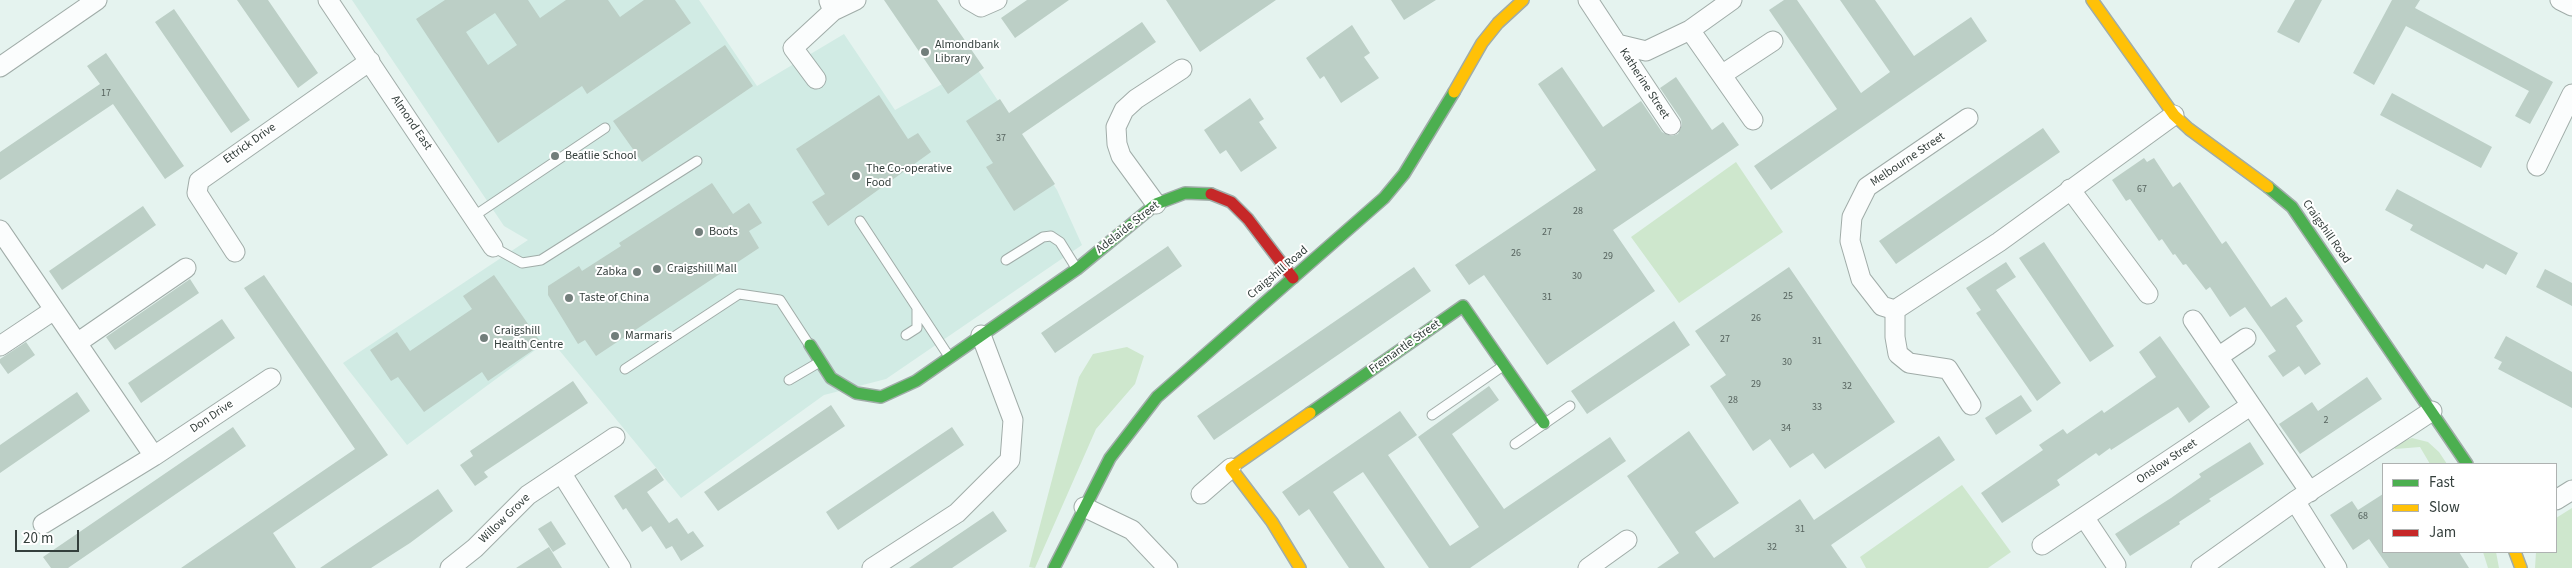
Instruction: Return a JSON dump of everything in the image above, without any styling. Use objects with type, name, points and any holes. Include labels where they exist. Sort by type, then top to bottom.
[{"type":"street","points":[[0,67],[97,0]]},
{"type":"street","name":"Almond East","points":[[328,0],[493,247]]},
{"type":"street","points":[[816,79],[793,48],[830,6],[856,0]]},
{"type":"street","points":[[969,0],[981,7],[998,0]]},
{"type":"street","name":"Craigshill Road","points":[[1054,568],[1110,458],[1157,397],[1197,360],[1374,208],[1404,174],[1482,43],[1498,23],[1523,0]]},
{"type":"street","name":"Katherine Street","points":[[1588,0],[1671,125]]},
{"type":"street","name":"Katherine Street","points":[[1617,44],[1646,51],[1690,30],[1732,0]]},
{"type":"street","name":"Craigshill Road","points":[[2092,0],[2174,115],[2189,129],[2250,172],[2292,207],[2466,463]]},
{"type":"street","points":[[1690,30],[1723,74],[1753,120]]},
{"type":"street","points":[[1723,74],[1774,41]]},
{"type":"street","name":"Ettrick Drive","points":[[235,252],[198,193],[199,180],[370,62]]},
{"type":"street","points":[[1156,204],[1121,156],[1117,144],[1116,127],[1124,110],[1136,99],[1182,69]]},
{"type":"street","points":[[2537,166],[2572,94]]},
{"type":"street","points":[[1971,405],[1948,370],[1909,363],[1898,354],[1895,337],[1895,310],[1999,242],[2174,115]]},
{"type":"street","name":"Melbourne Street","points":[[1895,310],[1882,306],[1861,279],[1850,241],[1852,217],[1867,187],[1968,118]]},
{"type":"street","points":[[2070,189],[2148,294]]},
{"type":"street","name":"Adelaide Street","points":[[810,345],[831,378],[856,393],[881,397],[916,381],[1076,268],[1156,204],[1185,193],[1210,194],[1231,202],[1248,219],[1293,278]]},
{"type":"street","points":[[0,230],[154,456]]},
{"type":"street","points":[[77,342],[186,268]]},
{"type":"street","name":"Fremantle Street","points":[[1201,494],[1231,468],[1463,306],[1544,423]]},
{"type":"street","points":[[0,346],[54,310]]},
{"type":"street","points":[[2193,320],[2250,406],[2302,497],[2337,568]]},
{"type":"street","points":[[872,568],[957,513],[1010,460],[1012,420],[981,335]]},
{"type":"street","points":[[2218,357],[2246,338]]},
{"type":"street","name":"Don Drive","points":[[43,524],[154,456],[271,378]]},
{"type":"street","name":"Onslow Street","points":[[2042,545],[2250,406]]},
{"type":"street","points":[[2201,568],[2302,497],[2432,411]]},
{"type":"street","name":"Willow Grove","points":[[450,568],[475,548],[528,495],[615,437]]},
{"type":"street","points":[[1231,468],[1272,522],[1300,568]]},
{"type":"street","points":[[562,474],[622,568]]},
{"type":"street","points":[[2557,499],[2572,490]]},
{"type":"street","points":[[1084,506],[1132,530],[1168,568]]},
{"type":"street","points":[[2084,518],[2116,566]]},
{"type":"street","points":[[1588,568],[1627,540]]},
{"type":"street","points":[[2515,553],[2521,568]]},
{"type":"lane","points":[[474,216],[605,128]]},
{"type":"lane","points":[[493,247],[522,263],[541,260],[696,161]]},
{"type":"lane","points":[[860,221],[950,357]]},
{"type":"lane","points":[[1006,260],[1035,241],[1051,236],[1060,242],[1076,268]]},
{"type":"lane","points":[[624,369],[739,294],[780,300],[810,345]]},
{"type":"lane","points":[[906,335],[916,328],[917,308]]},
{"type":"lane","points":[[789,380],[820,362]]},
{"type":"lane","points":[[1432,415],[1504,366]]},
{"type":"lane","points":[[1515,444],[1570,406]]},
{"type":"shaded area","points":[[352,0],[699,0],[757,86],[844,34],[895,110],[975,66],[1057,190],[1082,245],[886,379],[824,395],[681,498],[550,339],[407,445],[343,363],[528,240],[504,226]]},
{"type":"shaded area","points":[[1736,162],[1783,232],[1679,303],[1631,237]]},
{"type":"shaded area","points":[[1127,347],[1144,356],[1135,384],[1096,429],[1035,568],[1029,567],[1079,377],[1093,354]]},
{"type":"shaded area","points":[[2412,438],[2428,442],[2439,452],[2446,463],[2429,463],[2420,447],[2395,449],[2393,445]]},
{"type":"shaded area","points":[[1962,485],[2011,552],[1988,568],[1866,568],[1860,557]]},
{"type":"shaded area","points":[[2572,508],[2572,568],[2535,568],[2536,553],[2557,553],[2557,517]]},
{"type":"shaded area","points":[[2483,553],[2496,553],[2499,568],[2488,568]]},
{"type":"building","points":[[237,0],[268,0],[318,73],[298,88]]},
{"type":"building","points":[[445,0],[528,0],[540,18],[566,0],[608,0],[620,17],[644,0],[675,0],[691,23],[587,94],[582,86],[498,143],[416,19]],"holes":[[[495,13],[517,45],[488,65],[466,32]]]},
{"type":"building","points":[[884,0],[937,0],[984,68],[948,94]]},
{"type":"building","points":[[1027,0],[1069,0],[1015,38],[1001,18]]},
{"type":"building","points":[[1166,0],[1276,0],[1200,52]]},
{"type":"building","points":[[1391,0],[1436,0],[1404,20]]},
{"type":"building","points":[[1784,0],[1797,0],[1861,93],[1890,72],[1840,0],[1875,0],[1914,56],[1971,17],[1987,41],[1771,190],[1754,166],[1837,109],[1769,10]]},
{"type":"building","points":[[2295,0],[2322,0],[2299,43],[2277,32]]},
{"type":"building","points":[[2392,0],[2420,0],[2415,8],[2553,82],[2530,124],[2515,116],[2529,91],[2406,26],[2374,85],[2353,73]]},
{"type":"building","points":[[174,9],[250,120],[231,133],[155,22]]},
{"type":"building","points":[[1142,22],[1156,42],[1022,134],[1055,184],[1014,211],[986,167],[993,163],[966,121],[1000,99],[1009,113]]},
{"type":"building","points":[[1352,25],[1370,53],[1364,57],[1379,78],[1341,103],[1324,76],[1320,79],[1306,58]]},
{"type":"building","points":[[725,45],[753,86],[642,162],[613,121]]},
{"type":"building","points":[[106,53],[184,166],[165,179],[113,104],[0,180],[0,152],[100,84],[87,66]]},
{"type":"building","points":[[1562,67],[1603,127],[1641,101],[1662,132],[1671,136],[1678,134],[1682,125],[1681,119],[1660,88],[1676,77],[1712,130],[1723,122],[1739,145],[1613,230],[1655,291],[1547,365],[1484,275],[1469,285],[1455,265],[1596,170],[1538,84]]},
{"type":"building","points":[[2392,93],[2492,147],[2481,168],[2380,115]]},
{"type":"building","name":"The Co-operative Food","points":[[879,95],[908,139],[918,133],[931,152],[828,226],[812,202],[825,194],[796,149]]},
{"type":"building","points":[[1250,98],[1264,119],[1259,122],[1277,148],[1241,172],[1226,150],[1220,154],[1204,130]]},
{"type":"building","points":[[2043,128],[2060,152],[1896,264],[1879,241]]},
{"type":"building","points":[[2144,158],[2147,162],[2154,158],[2173,187],[2180,182],[2222,244],[2226,241],[2271,307],[2286,297],[2303,321],[2296,326],[2321,364],[2305,375],[2299,366],[2283,377],[2268,356],[2276,351],[2245,307],[2230,317],[2210,287],[2206,290],[2186,264],[2183,265],[2175,254],[2173,255],[2162,239],[2159,241],[2130,199],[2126,201],[2112,180]]},
{"type":"building","name":"Craigshill Mall","points":[[712,183],[733,214],[749,203],[762,223],[749,231],[759,248],[596,356],[585,340],[578,344],[548,295],[548,286],[579,266],[582,271],[621,246],[619,243]]},
{"type":"building","points":[[2397,189],[2518,253],[2506,275],[2486,264],[2483,269],[2410,230],[2413,225],[2385,210]]},
{"type":"building","points":[[143,206],[156,225],[62,290],[49,271]]},
{"type":"building","points":[[2044,242],[2114,346],[2090,362],[2019,258]]},
{"type":"building","points":[[1168,246],[1182,266],[1055,353],[1041,333]]},
{"type":"building","points":[[2006,262],[2016,277],[1996,290],[2061,383],[2037,401],[1976,313],[1981,310],[1966,288]]},
{"type":"building","points":[[1414,267],[1431,291],[1214,440],[1197,416]]},
{"type":"building","points":[[1789,267],[1895,422],[1825,469],[1813,453],[1790,468],[1770,439],[1753,451],[1710,386],[1726,375],[1695,331]]},
{"type":"building","points":[[2545,269],[2572,283],[2572,306],[2536,287]]},
{"type":"building","points":[[264,275],[388,455],[273,533],[296,568],[181,568],[355,449],[244,288]]},
{"type":"building","name":"Craigshill Health Centre","points":[[494,275],[542,344],[488,381],[482,372],[424,412],[398,377],[391,381],[370,350],[397,332],[410,351],[472,309],[463,296]]},
{"type":"building","points":[[190,279],[199,293],[115,350],[106,337]]},
{"type":"building","points":[[222,319],[235,338],[141,403],[128,383]]},
{"type":"building","points":[[1674,321],[1690,345],[1587,414],[1571,391]]},
{"type":"building","points":[[2160,336],[2210,407],[2189,423],[2178,407],[2111,450],[2110,448],[2099,456],[2096,453],[2057,480],[2060,485],[2002,523],[1981,493],[2043,450],[2039,445],[2063,429],[2067,434],[2102,410],[2104,413],[2156,377],[2139,352]]},
{"type":"building","points":[[2506,336],[2572,372],[2572,408],[2498,369],[2502,362],[2494,358]]},
{"type":"building","points":[[26,342],[35,355],[8,374],[0,363],[0,359]]},
{"type":"building","points":[[2367,377],[2382,399],[2300,454],[2279,424],[2312,402],[2318,411]]},
{"type":"building","points":[[573,381],[588,403],[484,472],[488,477],[475,486],[460,465],[473,456],[470,451]]},
{"type":"building","points":[[1489,386],[1499,400],[1452,434],[1504,509],[1610,437],[1626,461],[1470,568],[1429,568],[1363,472],[1333,492],[1385,568],[1349,568],[1309,509],[1299,516],[1282,492],[1400,411],[1417,435],[1388,455],[1450,546],[1479,527],[1418,437]]},
{"type":"building","points":[[77,392],[90,411],[0,473],[0,445]]},
{"type":"building","points":[[2021,395],[2032,411],[1996,435],[1985,418]]},
{"type":"building","points":[[831,405],[845,426],[718,511],[704,492]]},
{"type":"building","points":[[233,427],[246,446],[68,568],[51,568],[43,557]]},
{"type":"building","points":[[952,427],[964,445],[838,530],[826,512]]},
{"type":"building","points":[[1689,431],[1739,503],[1695,532],[1714,558],[1800,499],[1814,520],[1939,436],[1955,460],[1831,545],[1847,568],[1657,568],[1679,553],[1627,476]]},
{"type":"building","points":[[2250,442],[2264,464],[2209,499],[2211,501],[2179,522],[2180,524],[2130,556],[2115,534],[2201,477],[2199,474]]},
{"type":"building","points":[[656,468],[664,480],[647,492],[669,523],[677,518],[688,534],[693,531],[704,546],[681,561],[672,546],[666,549],[651,526],[642,532],[626,508],[623,510],[614,496]]},
{"type":"building","points":[[438,489],[453,511],[410,543],[371,568],[320,568]]},
{"type":"building","points":[[2382,495],[2382,553],[2460,553],[2469,568],[2389,568],[2369,539],[2353,550],[2330,515],[2352,501],[2358,510]]},
{"type":"building","points":[[993,511],[1007,531],[952,568],[909,568]]},
{"type":"building","points":[[551,521],[566,544],[553,552],[538,529]]},
{"type":"building","points":[[549,547],[562,568],[516,568]]},
{"type":"traffic: fast","points":[[1054,568],[1110,458],[1157,397],[1384,198],[1404,174],[1454,92]]},
{"type":"traffic: fast","points":[[2268,187],[2292,207],[2466,463]]},
{"type":"traffic: fast","points":[[810,345],[831,378],[856,393],[881,397],[916,381],[1077,269],[1156,204],[1185,193],[1211,194]]},
{"type":"traffic: fast","points":[[1310,413],[1463,306],[1544,423]]},
{"type":"traffic: slow","points":[[1454,92],[1482,43],[1498,23],[1523,0]]},
{"type":"traffic: slow","points":[[2092,0],[2174,115],[2189,129],[2268,187]]},
{"type":"traffic: slow","points":[[1300,568],[1272,522],[1231,468],[1310,413]]},
{"type":"traffic: slow","points":[[2515,553],[2521,568]]},
{"type":"traffic: jam","points":[[1211,194],[1231,202],[1248,219],[1293,278]]},
{"type":"place","name":"Almondbank Library","points":[[925,52]]},
{"type":"place","name":"Beatlie School","points":[[555,156]]},
{"type":"place","name":"The Co-operative Food","points":[[856,176]]},
{"type":"place","name":"Boots","points":[[699,232]]},
{"type":"place","name":"Craigshill Mall","points":[[657,269]]},
{"type":"place","name":"Zabka","points":[[637,272]]},
{"type":"place","name":"Taste of China","points":[[569,298]]},
{"type":"place","name":"Marmaris","points":[[615,336]]},
{"type":"place","name":"Craigshill Health Centre","points":[[484,338]]}]
